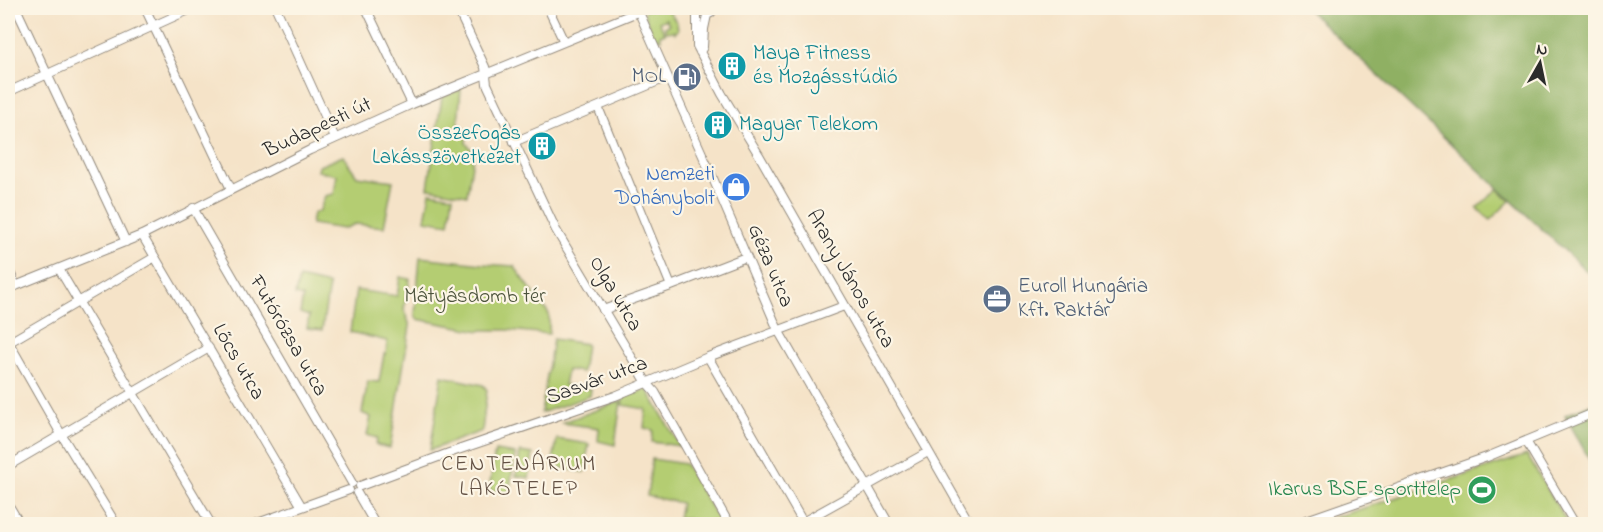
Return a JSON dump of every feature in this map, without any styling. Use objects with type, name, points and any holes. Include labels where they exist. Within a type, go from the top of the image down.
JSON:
[{"type":"street","points":[[16,8],[126,243]]},
{"type":"street","points":[[145,8],[231,189]]},
{"type":"street","points":[[8,92],[193,8]]},
{"type":"street","points":[[276,8],[336,138]]},
{"type":"street","points":[[366,8],[412,104]]},
{"type":"street","name":"Olga utca","points":[[457,8],[484,67],[487,84],[556,230],[647,383],[655,392],[729,525]]},
{"type":"street","points":[[548,8],[564,42]]},
{"type":"street","points":[[680,8],[694,10],[702,16],[711,13],[714,8]]},
{"type":"street","name":"Budapesti út","points":[[12,287],[126,243],[336,138],[641,9]]},
{"type":"street","name":"Géza utca","points":[[641,9],[668,78],[778,330],[889,525]]},
{"type":"street","name":"Arany János utca","points":[[694,10],[697,46],[722,94],[970,525]]},
{"type":"street","points":[[700,52],[703,47],[707,15]]},
{"type":"street","points":[[514,142],[668,78]]},
{"type":"street","points":[[598,107],[671,286]]},
{"type":"street","name":"Futórózsa utca","points":[[193,208],[375,525]]},
{"type":"street","name":"Lőcs utca","points":[[142,235],[302,507]]},
{"type":"street","points":[[116,525],[8,343],[155,257]]},
{"type":"street","points":[[603,310],[746,257]]},
{"type":"street","points":[[8,268],[12,287]]},
{"type":"street","points":[[59,269],[211,525]]},
{"type":"street","name":"Sasvár utca","points":[[255,525],[458,450],[615,396],[708,357],[844,306]]},
{"type":"street","points":[[8,466],[208,348]]},
{"type":"street","points":[[708,357],[802,524],[928,452]]},
{"type":"street","points":[[1295,525],[1318,521],[1487,457],[1596,412]]},
{"type":"street","points":[[1526,441],[1575,525]]},
{"type":"street","points":[[8,504],[20,525]]},
{"type":"street","points":[[282,514],[288,525]]},
{"type":"green space","points":[[667,8],[677,23],[678,30],[675,33],[674,31],[666,32],[665,27],[669,25],[666,19],[659,22],[665,33],[660,35],[661,39],[653,36],[644,13],[645,10]]},
{"type":"green space","points":[[1306,8],[1595,8],[1595,279]]},
{"type":"green space","points":[[461,89],[458,122],[467,131],[466,143],[474,152],[467,195],[428,188],[442,97]]},
{"type":"green space","points":[[343,156],[357,176],[393,181],[384,227],[355,224],[343,229],[311,224],[313,213],[320,210],[325,196],[334,194],[337,175],[318,171],[319,166]]},
{"type":"green space","points":[[1497,189],[1510,201],[1490,220],[1477,208]]},
{"type":"green space","points":[[430,192],[453,196],[449,224],[425,220]]},
{"type":"green space","name":"Mátyásdomb tér","points":[[420,257],[514,266],[549,314],[549,334],[508,330],[480,331],[417,319],[415,315]]},
{"type":"green space","points":[[400,277],[410,279],[404,309],[410,326],[390,448],[376,445],[377,438],[367,435],[371,417],[362,413],[368,381],[379,382],[387,341],[350,332],[356,290],[397,296]]},
{"type":"green space","points":[[299,278],[329,285],[322,330],[307,328],[309,316],[300,313],[303,297],[295,295]]},
{"type":"green space","points":[[553,339],[586,344],[582,372],[567,370],[564,385],[591,389],[590,396],[541,413]]},
{"type":"green space","points":[[442,376],[483,385],[487,390],[482,431],[430,450]]},
{"type":"green space","points":[[647,389],[680,446],[652,442],[653,430],[644,428],[646,409],[622,405],[624,397]]},
{"type":"green space","points":[[621,401],[615,445],[598,441],[599,428],[561,423]]},
{"type":"green space","points":[[1595,402],[1595,470],[1565,415]]},
{"type":"green space","points":[[557,439],[589,444],[584,472],[552,466]]},
{"type":"green space","points":[[495,451],[515,454],[509,494],[489,490]]},
{"type":"green space","points":[[520,452],[533,454],[529,478],[516,476]]},
{"type":"green space","name":"Ikarus BSE sporttelep","points":[[1527,455],[1568,524],[1326,524],[1324,521]]},
{"type":"green space","points":[[652,459],[685,464],[721,524],[678,518],[681,503],[647,496]]},
{"type":"place","name":"Maya Fitness és Mozgásstúdió","points":[[732,66]]},
{"type":"place","name":"MOL","points":[[687,77]]},
{"type":"place","name":"Magyar Telekom","points":[[718,125]]},
{"type":"place","name":"Összefogás Lakásszövetkezet","points":[[542,146]]},
{"type":"place","name":"Nemzeti Dohánybolt","points":[[736,187]]},
{"type":"place","name":"Euroll Hungária Kft. Raktár","points":[[997,299]]},
{"type":"place","name":"Ikarus BSE sporttelep","points":[[1482,490]]},
{"type":"district","name":"CENTENÁRIUM LAKÓTELEP","points":[[519,478]]}]
